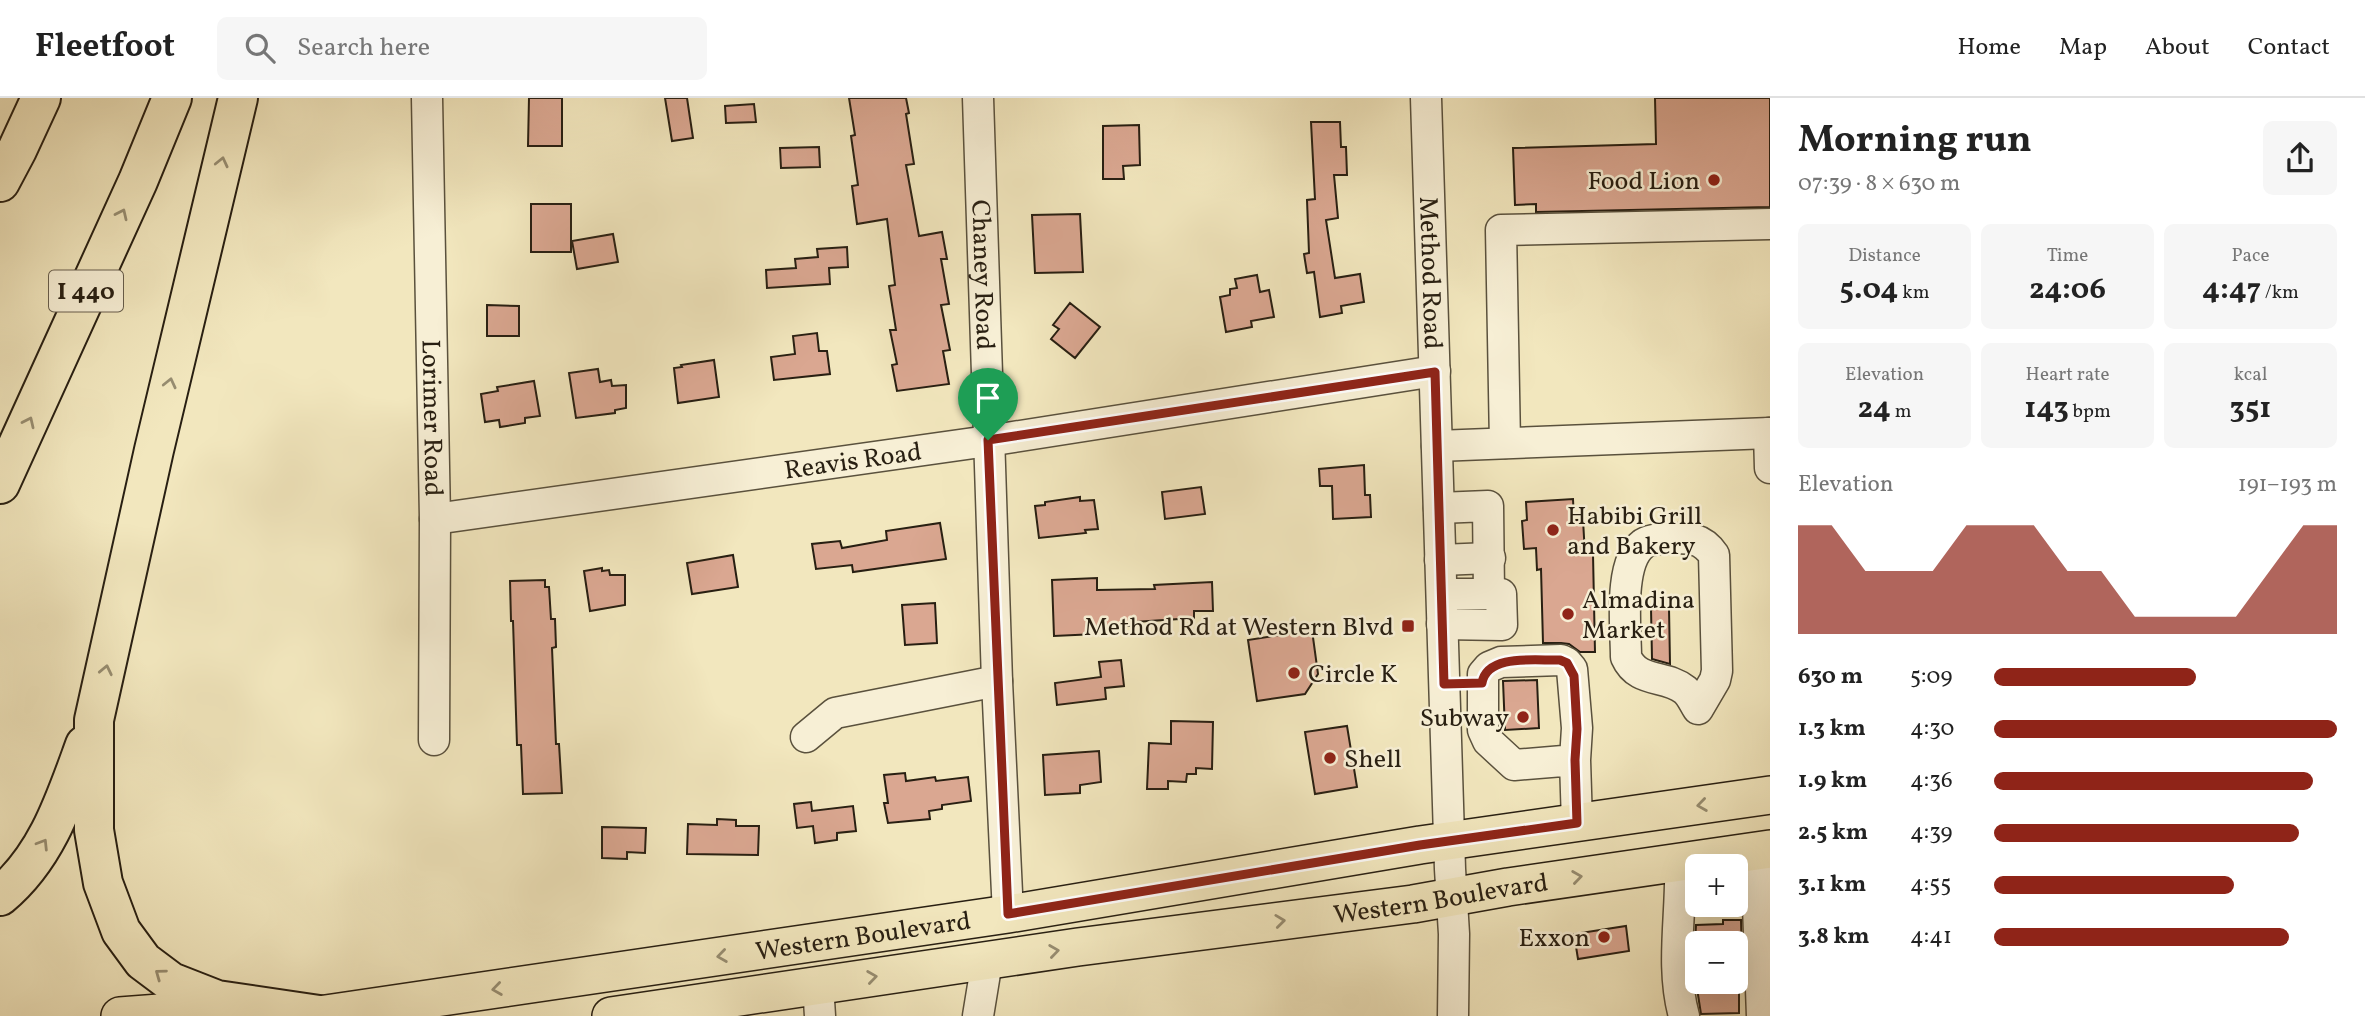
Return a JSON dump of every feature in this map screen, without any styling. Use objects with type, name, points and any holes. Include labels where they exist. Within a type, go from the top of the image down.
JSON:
[{"type":"highway","points":[[0,182],[41,98]]},
{"type":"highway","name":"I 440","points":[[0,484],[138,181],[172,98]]},
{"type":"highway","points":[[0,896],[31,863],[57,819],[94,720],[154,450],[238,98]]},
{"type":"highway","points":[[94,720],[94,830],[103,883],[121,931],[143,961],[171,982],[217,1000],[319,1015]]},
{"type":"main road","name":"Western Boulevard","points":[[611,1016],[819,1000],[986,961],[1450,869],[1577,823],[1770,795]]},
{"type":"main road","name":"Western Boulevard","points":[[120,1016],[173,1012],[319,1015],[1008,914],[1215,877],[1450,869],[1507,887],[1763,850]]},
{"type":"street","name":"Lorimer Road","points":[[427,98],[435,519],[434,740]]},
{"type":"street","name":"Chaney Road","points":[[978,98],[988,440],[1008,914]]},
{"type":"street","name":"Method Road","points":[[1426,98],[1454,934],[1452,1016]]},
{"type":"street","points":[[1505,443],[1502,230],[1770,224]]},
{"type":"street","name":"Reavis Road","points":[[435,519],[988,440],[1435,372]]},
{"type":"street","points":[[1437,446],[1769,433],[1770,468]]},
{"type":"street","points":[[1438,508],[1488,506],[1489,593]]},
{"type":"street","points":[[1658,538],[1695,538],[1707,545],[1715,564],[1717,671],[1715,680],[1698,709],[1685,690],[1673,683],[1651,678],[1631,667],[1626,657],[1626,588],[1630,564],[1643,544],[1658,538]]},
{"type":"street","points":[[1440,560],[1490,558]]},
{"type":"street","points":[[1442,594],[1502,594],[1502,625],[1443,624]]},
{"type":"street","points":[[1575,760],[1514,765],[1488,741],[1483,730],[1482,683],[1483,674],[1489,667],[1501,662],[1560,660],[1567,663],[1574,676],[1577,823]]},
{"type":"street","points":[[806,737],[835,713],[997,681]]},
{"type":"street","points":[[1444,684],[1482,683]]},
{"type":"street","points":[[1446,732],[1483,730]]},
{"type":"street","points":[[1762,1016],[1763,850]]},
{"type":"street","points":[[1680,862],[1681,893],[1676,935],[1680,1003],[1684,1016]]},
{"type":"street","points":[[978,1016],[986,961]]},
{"type":"building","points":[[529,98],[562,98],[562,146],[528,146]]},
{"type":"building","points":[[665,98],[687,98],[693,138],[672,141]]},
{"type":"building","points":[[849,98],[906,98],[914,164],[906,165],[919,236],[942,232],[947,259],[941,259],[949,304],[941,305],[950,350],[943,351],[949,384],[897,391],[892,365],[897,364],[890,330],[896,330],[889,286],[895,285],[887,219],[857,224],[852,186],[858,185],[851,136],[855,135]]},
{"type":"building","points":[[1655,98],[1770,98],[1770,207],[1536,212],[1536,204],[1515,205],[1513,148],[1656,144]]},
{"type":"building","points":[[754,104],[756,122],[726,123],[725,106]]},
{"type":"building","points":[[1311,122],[1340,122],[1341,147],[1346,147],[1347,175],[1334,175],[1338,218],[1326,220],[1335,278],[1360,274],[1364,302],[1341,306],[1342,313],[1320,317],[1314,272],[1307,273],[1304,254],[1309,253],[1307,200],[1315,199]]},
{"type":"building","points":[[1139,125],[1140,165],[1123,166],[1124,179],[1103,179],[1103,126]]},
{"type":"building","points":[[819,147],[820,167],[781,168],[780,148]]},
{"type":"building","points":[[531,204],[571,204],[571,252],[531,252]]},
{"type":"building","points":[[1080,214],[1083,272],[1035,273],[1032,215]]},
{"type":"building","points":[[613,234],[618,262],[577,269],[572,241]]},
{"type":"building","points":[[847,247],[848,267],[829,268],[830,284],[767,288],[766,270],[796,268],[795,259],[818,257],[817,249]]},
{"type":"building","points":[[1257,275],[1260,292],[1269,290],[1274,317],[1251,321],[1252,327],[1226,332],[1220,297],[1230,295],[1230,289],[1237,288],[1235,279]]},
{"type":"building","points":[[1070,303],[1100,327],[1075,358],[1051,339],[1059,329],[1053,325]]},
{"type":"building","points":[[487,305],[519,306],[519,336],[487,336]]},
{"type":"building","points":[[817,333],[819,351],[827,351],[830,374],[774,380],[771,357],[795,354],[793,336]]},
{"type":"building","points":[[714,360],[719,397],[678,403],[674,368]]},
{"type":"building","points":[[598,369],[600,382],[611,380],[612,386],[626,385],[626,408],[615,410],[615,413],[576,418],[569,373]]},
{"type":"building","points":[[534,381],[540,416],[525,418],[525,423],[500,427],[499,420],[485,422],[481,394],[498,391],[497,387]]},
{"type":"building","points":[[1364,465],[1365,495],[1370,495],[1371,517],[1333,519],[1332,486],[1320,486],[1319,469]]},
{"type":"building","points":[[1201,487],[1205,514],[1165,519],[1162,492]]},
{"type":"building","points":[[1080,497],[1080,501],[1094,500],[1098,529],[1085,530],[1086,533],[1039,538],[1035,506]]},
{"type":"building","points":[[1573,499],[1574,520],[1583,520],[1585,554],[1593,554],[1595,652],[1580,652],[1569,644],[1543,643],[1541,569],[1537,570],[1536,548],[1524,549],[1522,521],[1527,520],[1526,502]]},
{"type":"building","points":[[940,523],[946,559],[853,572],[852,565],[816,569],[812,544],[840,541],[842,548],[887,540],[886,531]]},
{"type":"building","points":[[733,555],[738,587],[692,594],[687,563]]},
{"type":"building","points":[[602,568],[602,571],[609,570],[610,575],[625,575],[625,605],[590,611],[584,571]]},
{"type":"building","points":[[1097,578],[1097,590],[1155,589],[1154,585],[1212,582],[1213,611],[1194,611],[1194,618],[1135,622],[1136,626],[1096,626],[1096,634],[1054,636],[1052,580]]},
{"type":"building","points":[[545,580],[545,587],[549,587],[551,619],[555,619],[556,647],[552,648],[556,744],[559,744],[562,793],[523,794],[521,745],[517,745],[510,581]]},
{"type":"building","points":[[935,603],[937,643],[905,645],[902,605]]},
{"type":"building","points":[[1651,608],[1669,608],[1670,664],[1652,659]]},
{"type":"building","points":[[1312,630],[1318,674],[1305,694],[1257,701],[1248,640]]},
{"type":"building","points":[[1121,660],[1124,686],[1105,688],[1106,699],[1057,705],[1055,683],[1101,677],[1099,662]]},
{"type":"building","points":[[1537,680],[1539,728],[1505,730],[1503,681]]},
{"type":"building","points":[[1171,721],[1213,722],[1212,769],[1196,768],[1196,774],[1187,774],[1186,782],[1168,781],[1168,789],[1147,789],[1149,743],[1171,744]]},
{"type":"building","points":[[1347,726],[1357,787],[1315,794],[1305,732]]},
{"type":"building","points":[[1099,751],[1101,782],[1080,785],[1080,793],[1045,795],[1043,755]]},
{"type":"building","points":[[905,773],[906,781],[935,777],[936,781],[968,777],[971,801],[942,805],[942,809],[929,811],[930,819],[888,823],[884,803],[888,803],[884,775]]},
{"type":"building","points":[[811,802],[812,811],[853,806],[856,831],[837,833],[837,840],[815,843],[813,826],[797,828],[794,804]]},
{"type":"building","points":[[717,819],[736,820],[736,826],[759,826],[758,855],[687,854],[688,824],[717,825]]},
{"type":"building","points":[[602,827],[646,828],[645,853],[627,852],[627,859],[602,858]]},
{"type":"building","points":[[1723,920],[1741,920],[1741,931],[1696,931],[1696,925],[1723,924]]},
{"type":"building","points":[[1626,926],[1629,951],[1578,959],[1574,934]]},
{"type":"building","points":[[1698,994],[1739,994],[1739,1013],[1701,1014]]},
{"type":"place","name":"Food Lion","points":[[1714,180]]},
{"type":"place","name":"Habibi Grill and Bakery","points":[[1553,530]]},
{"type":"place","name":"Almadina Market","points":[[1568,614]]},
{"type":"place","name":"Method Rd at Western Blvd","points":[[1408,626]]},
{"type":"place","name":"Circle K","points":[[1294,673]]},
{"type":"place","name":"Subway","points":[[1523,717]]},
{"type":"place","name":"Shell","points":[[1330,758]]},
{"type":"place","name":"Exxon","points":[[1604,937]]},
{"type":"route","points":[[1435,372],[1444,684],[1482,683],[1483,674],[1489,667],[1501,662],[1560,660],[1567,663],[1574,676],[1577,823],[1215,877],[1008,914],[988,440],[1435,372]]}]
